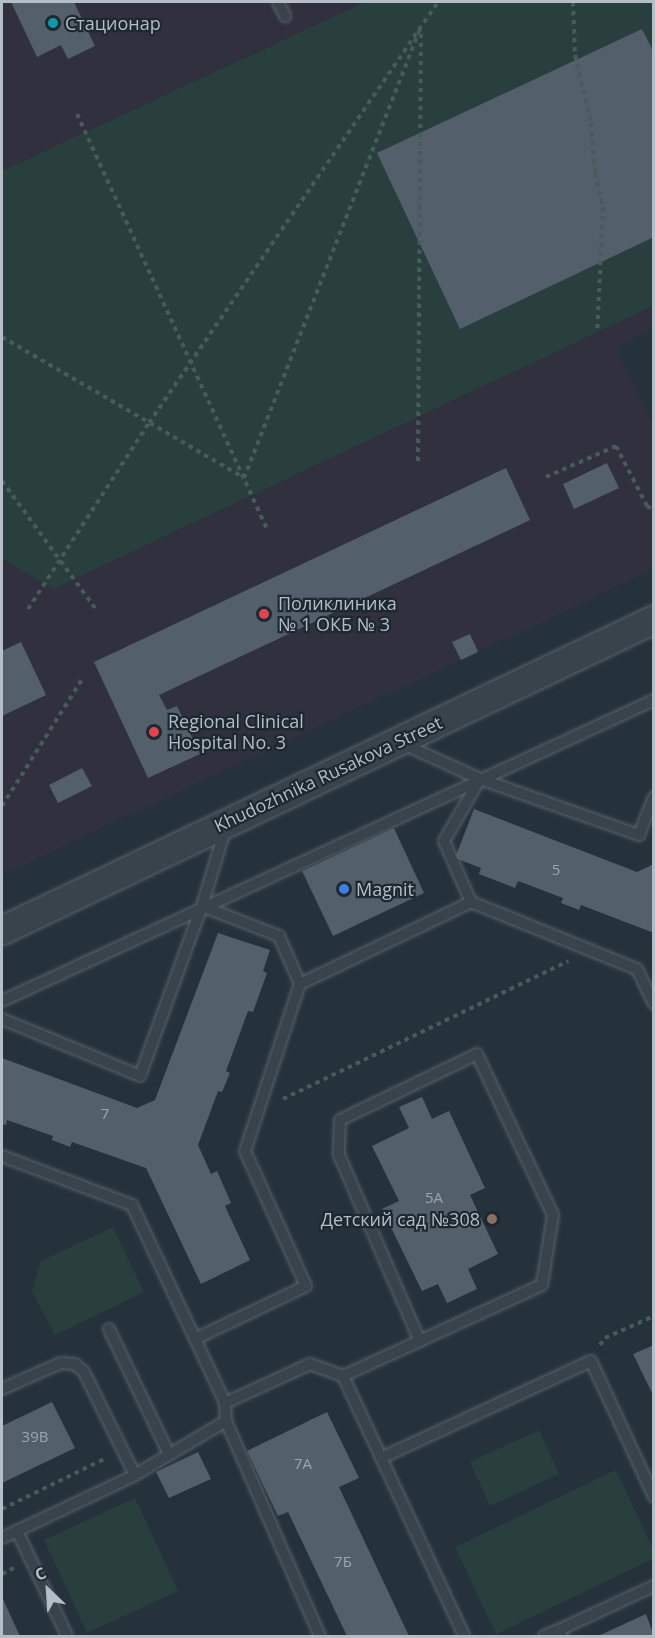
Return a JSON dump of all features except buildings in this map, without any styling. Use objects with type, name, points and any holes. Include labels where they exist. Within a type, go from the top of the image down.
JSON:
[{"type":"street","name":"Khudozhnika Rusakova Street","points":[[2,930],[654,619]]},
{"type":"lane","points":[[278,2],[285,16]]},
{"type":"lane","points":[[2,1001],[202,906],[654,700]]},
{"type":"lane","points":[[397,741],[480,779],[639,835],[654,797]]},
{"type":"lane","points":[[480,779],[444,841],[471,902],[637,969],[654,1004]]},
{"type":"lane","points":[[2,1019],[140,1076],[202,906],[228,822]]},
{"type":"lane","points":[[300,984],[471,902]]},
{"type":"lane","points":[[195,1339],[306,1286],[245,1151],[300,984],[279,936],[202,906]]},
{"type":"lane","points":[[225,1403],[309,1364],[343,1376],[420,1341],[542,1285],[553,1215],[477,1054],[340,1120],[339,1155],[420,1341]]},
{"type":"lane","points":[[2,1156],[132,1205],[225,1403],[226,1421],[320,1636]]},
{"type":"lane","points":[[109,1329],[168,1452]]},
{"type":"lane","points":[[381,1458],[591,1361],[654,1497]]},
{"type":"lane","points":[[2,1389],[61,1363],[75,1364],[84,1372],[135,1475]]},
{"type":"lane","points":[[343,1376],[464,1636]]},
{"type":"lane","points":[[2,1538],[135,1475],[168,1452],[226,1421]]},
{"type":"lane","points":[[17,1531],[67,1636]]},
{"type":"lane","points":[[544,1636],[560,1633],[654,1586]]},
{"type":"path","points":[[28,609],[149,423],[438,2]]},
{"type":"path","points":[[573,2],[575,55],[591,123],[595,173],[603,207],[597,333]]},
{"type":"path","points":[[418,461],[421,26]]},
{"type":"path","points":[[244,478],[421,26]]},
{"type":"path","points":[[77,114],[268,531]]},
{"type":"path","points":[[2,337],[244,478]]},
{"type":"path","points":[[546,477],[616,446],[647,506],[654,510]]},
{"type":"path","points":[[2,481],[97,611]]},
{"type":"path","points":[[2,806],[83,678]]},
{"type":"path","points":[[258,1111],[591,950]]},
{"type":"path","points":[[591,1361],[605,1338],[654,1316]]},
{"type":"path","points":[[2,1509],[122,1450]]},
{"type":"shaded area","points":[[2,2],[365,2],[2,171]]},
{"type":"shaded area","name":"Regional Clinical Hospital No. 3","points":[[653,306],[653,329],[616,348],[653,424],[653,570],[2,875],[2,559],[53,589]]},
{"type":"green space","points":[[365,2],[653,2],[653,306],[53,589],[2,559],[2,171]]},
{"type":"green space","points":[[113,1227],[144,1292],[55,1335],[32,1291],[41,1261]]},
{"type":"green space","points":[[539,1430],[559,1474],[490,1506],[470,1462]]},
{"type":"green space","points":[[616,1470],[653,1549],[653,1559],[496,1634],[455,1547]]},
{"type":"green space","points":[[135,1498],[178,1591],[87,1633],[44,1540]]},
{"type":"place","name":"Стационар","points":[[53,23]]},
{"type":"place","name":"Поликлиника № 1 ОКБ № 3","points":[[264,614]]},
{"type":"place","name":"Regional Clinical Hospital No. 3","points":[[154,732]]},
{"type":"place","name":"Magnit","points":[[344,889]]},
{"type":"place","name":"Детский сад №308","points":[[492,1219]]}]
